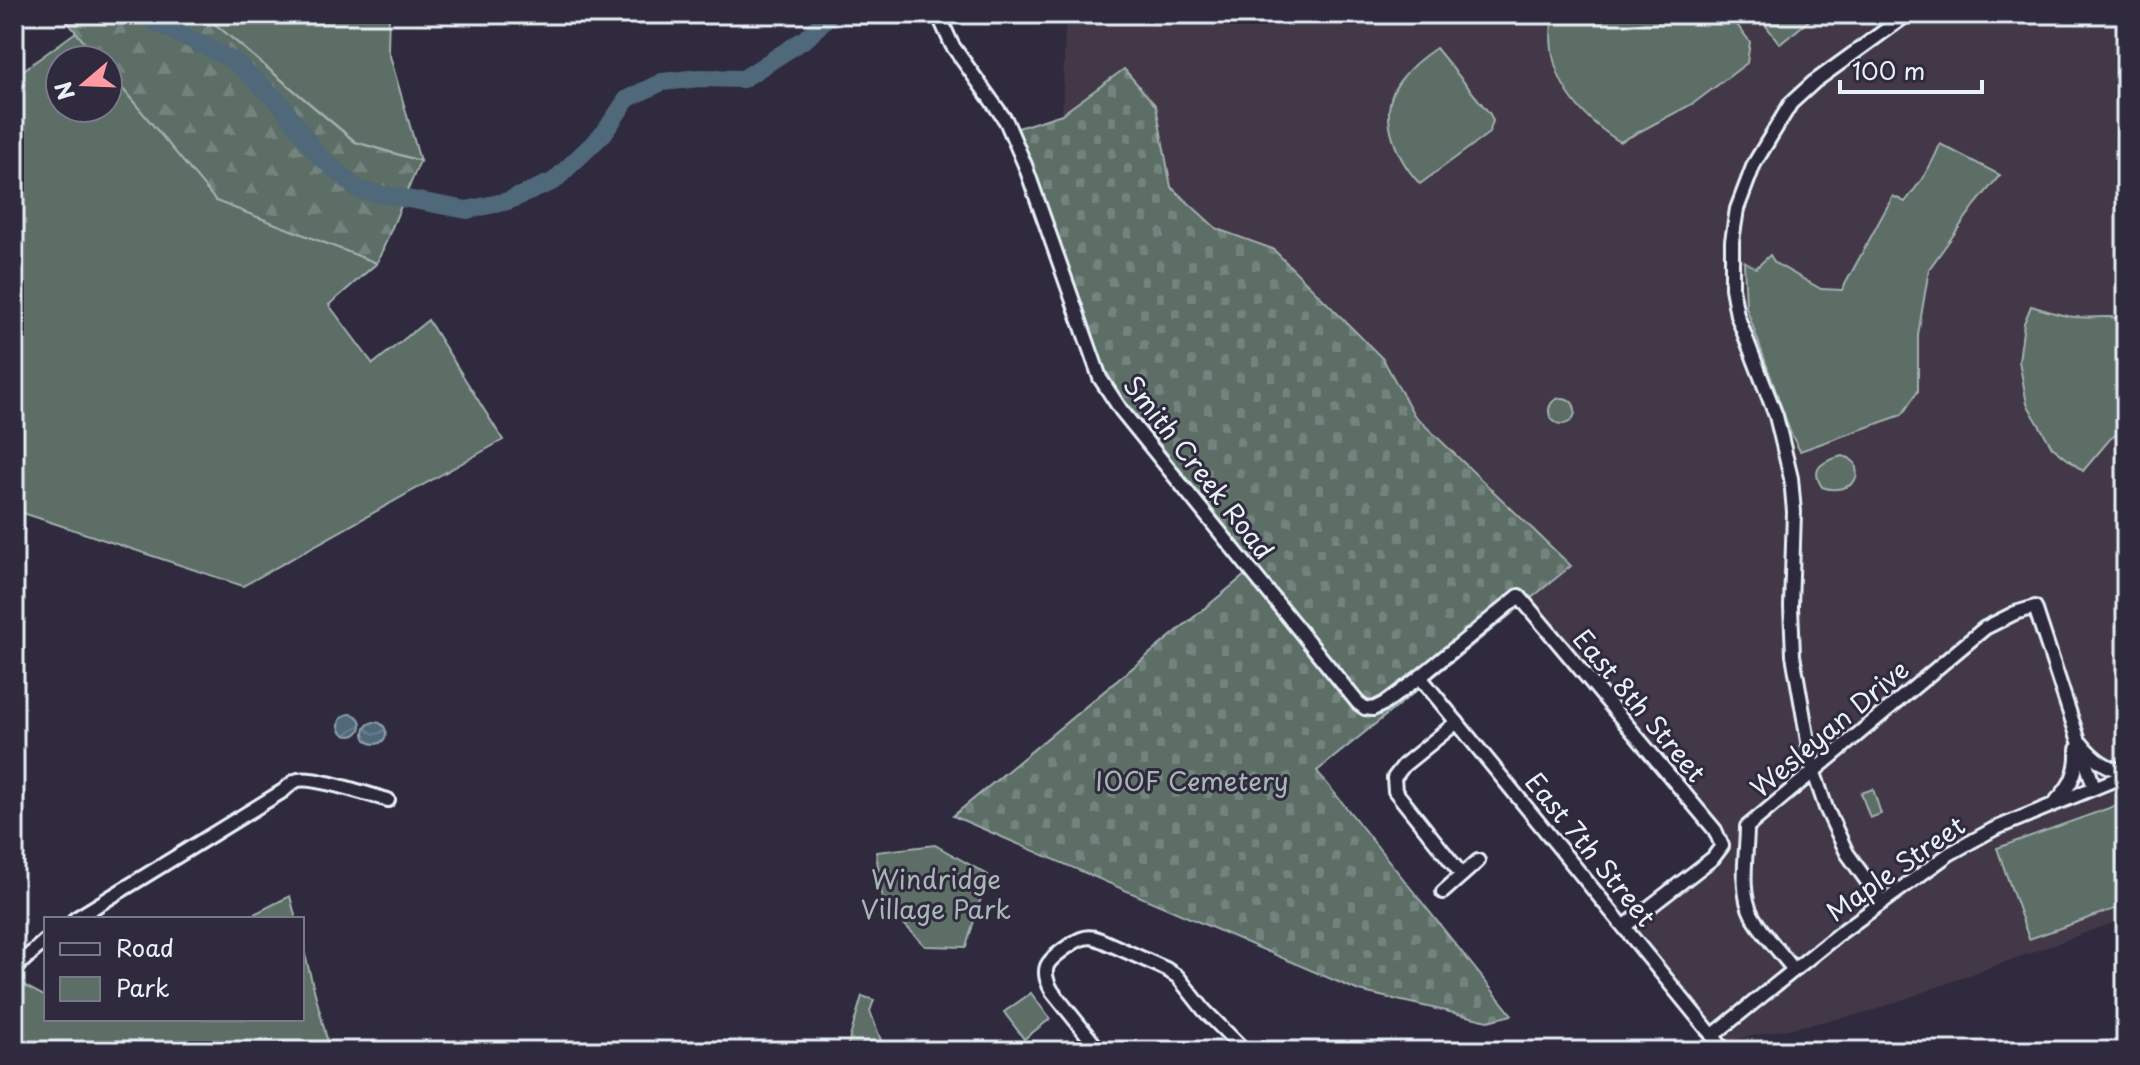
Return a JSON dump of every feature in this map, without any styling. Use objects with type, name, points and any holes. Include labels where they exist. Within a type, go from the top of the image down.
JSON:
[{"type":"street","name":"Smith Creek Road","points":[[938,14],[952,45],[1006,121],[1025,165],[1100,378],[1121,410],[1358,703],[1365,708],[1378,707],[1420,677],[1519,596]]},
{"type":"street","points":[[1882,902],[1847,853],[1813,770],[1793,655],[1794,512],[1791,478],[1776,416],[1737,315],[1732,288],[1732,241],[1737,209],[1754,164],[1791,103],[1814,82],[1908,14]]},
{"type":"street","name":"East 8th Street","points":[[1519,596],[1715,830],[1722,846],[1713,858],[1625,926]]},
{"type":"street","name":"Wesleyan Drive","points":[[1794,970],[1752,915],[1747,900],[1747,827],[1985,628],[2035,607],[2077,738]]},
{"type":"street","name":"East 7th Street","points":[[1420,677],[1725,1051]]},
{"type":"street","points":[[1457,722],[1404,765],[1394,778],[1395,791],[1462,875]]},
{"type":"street","points":[[2077,738],[2095,758],[2116,771],[2126,773]]},
{"type":"street","points":[[2077,738],[2094,787]]},
{"type":"street","points":[[2052,804],[2071,784],[2077,762],[2077,738]]},
{"type":"street","name":"Maple Street","points":[[1712,1036],[1882,902],[1967,843],[2126,773]]},
{"type":"street","points":[[78,917],[283,791],[294,781],[319,781],[388,800]]},
{"type":"street","points":[[1443,892],[1478,861]]},
{"type":"street","points":[[1100,1051],[1048,983],[1048,964],[1085,937],[1094,937],[1178,977],[1204,1010],[1245,1051]]},
{"type":"street","points":[[14,969],[44,942]]},
{"type":"shaded area","points":[[1072,14],[2126,14],[2126,918],[1866,1013],[1728,1041],[1635,928],[1723,857],[1727,843],[1530,598],[1570,565],[1414,415],[1383,359],[1273,249],[1217,229],[1171,187],[1156,106],[1123,69],[1062,114],[1065,28]]},
{"type":"green space","points":[[61,14],[203,14],[355,142],[420,161],[377,263],[216,201],[124,90],[124,44],[86,44]]},
{"type":"green space","points":[[203,14],[389,14],[388,49],[420,161],[356,142]]},
{"type":"green space","points":[[1553,14],[1729,14],[1750,42],[1747,63],[1694,103],[1620,142],[1588,118],[1565,88],[1553,54]]},
{"type":"green space","points":[[1757,14],[1817,14],[1780,44]]},
{"type":"green space","points":[[76,32],[86,44],[59,44]]},
{"type":"green space","points":[[1436,48],[1493,121],[1489,133],[1420,184],[1396,147],[1391,133],[1390,104],[1394,90],[1407,73]]},
{"type":"green space","points":[[44,55],[44,124],[124,124],[124,90],[216,201],[377,263],[329,305],[373,364],[428,320],[503,440],[243,586],[14,510],[14,77]]},
{"type":"green space","name":"IOOF Cemetery","points":[[1124,69],[1156,106],[1171,187],[1217,229],[1273,249],[1383,359],[1414,415],[1571,566],[1317,771],[1512,1015],[1488,1021],[1359,991],[953,816],[1257,565],[1116,390],[1103,365],[1018,128],[1062,114]]},
{"type":"green space","points":[[1940,144],[2000,175],[1929,269],[1918,335],[1918,391],[1902,415],[1800,451],[1791,434],[1746,307],[1744,261],[1756,268],[1770,255],[1775,263],[1821,289],[1842,290],[1893,196],[1905,202],[1925,174]]},
{"type":"green space","points":[[2031,306],[2069,316],[2126,320],[2126,428],[2110,439],[2083,471],[2052,447],[2027,404],[2019,361],[2024,323]]},
{"type":"green space","points":[[1562,398],[1571,402],[1575,411],[1571,420],[1562,424],[1553,420],[1549,411],[1553,402]]},
{"type":"green space","points":[[1842,456],[1855,463],[1857,475],[1854,482],[1841,488],[1822,487],[1817,474],[1820,466]]},
{"type":"green space","points":[[1873,789],[1881,814],[1870,818],[1861,793]]},
{"type":"green space","points":[[2126,802],[2126,905],[2029,939],[1997,848]]},
{"type":"green space","name":"Windridge Village Park","points":[[935,845],[988,875],[966,947],[925,946],[883,902],[876,852]]},
{"type":"green space","points":[[290,896],[295,917],[248,917]]},
{"type":"green space","points":[[304,951],[330,1051],[14,1051],[14,987],[18,982],[44,996],[44,1021],[304,1021]]},
{"type":"green space","name":"Windridge Village Park","points":[[1031,993],[1050,1019],[1024,1039],[1004,1012]]},
{"type":"green space","points":[[862,996],[874,1000],[870,1011],[885,1051],[846,1051]]},
{"type":"water","points":[[350,714],[358,717],[361,725],[358,733],[350,736],[342,733],[339,725],[342,717]]},
{"type":"water","points":[[375,722],[383,725],[386,733],[383,741],[375,744],[367,741],[364,733],[367,725]]},
{"type":"waterway","points":[[139,14],[234,61],[280,103],[319,156],[359,190],[467,210],[508,201],[554,181],[604,133],[627,99],[662,82],[700,78],[743,79],[808,37],[830,14]]}]
